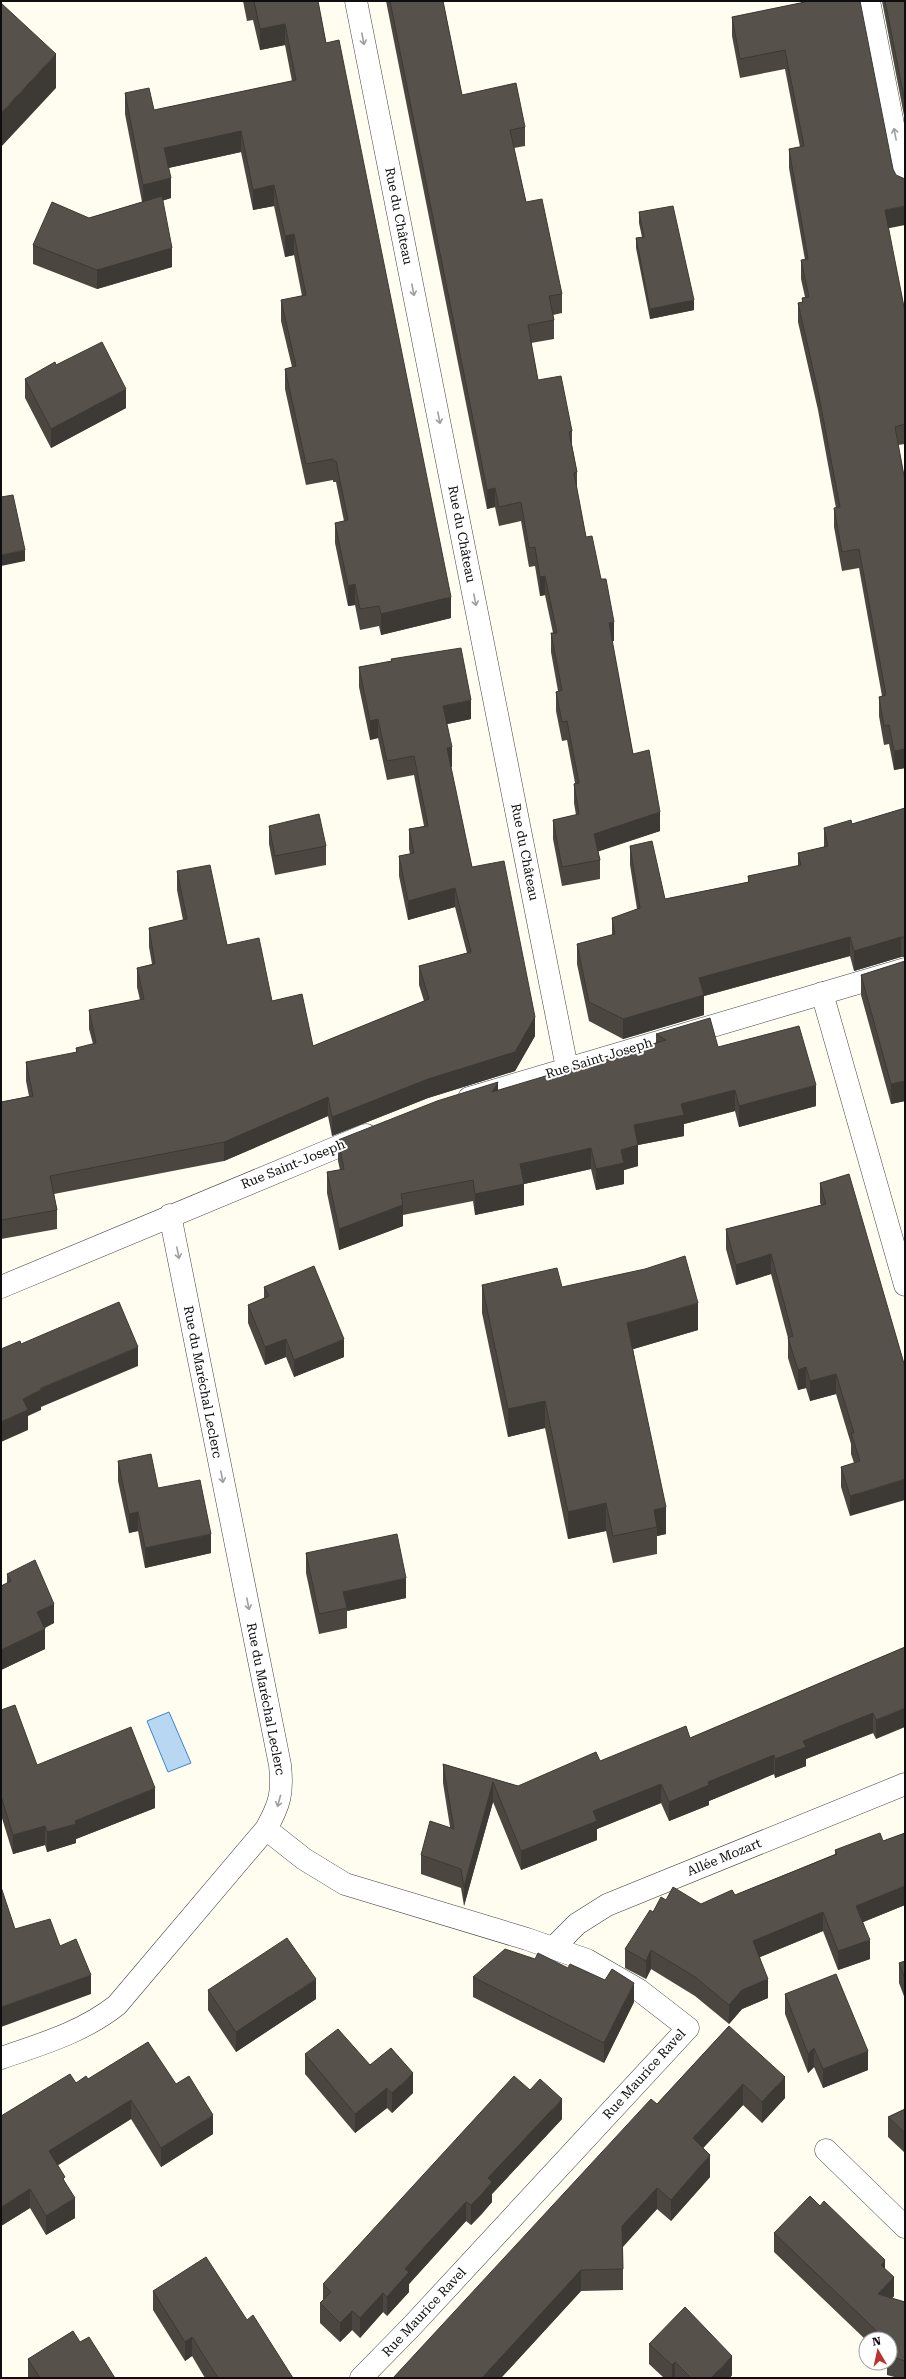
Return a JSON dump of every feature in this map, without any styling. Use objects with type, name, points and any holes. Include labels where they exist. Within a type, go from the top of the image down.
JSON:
[{"type":"street","name":"Rue du Château","points":[[356,1],[567,1068]]},
{"type":"street","points":[[869,1],[905,186]]},
{"type":"street","name":"Rue Saint-Joseph","points":[[447,1105],[567,1068],[905,970]]},
{"type":"street","points":[[822,993],[905,1285]]},
{"type":"street","name":"Rue Saint-Joseph","points":[[1,1287],[170,1215],[385,1128]]},
{"type":"street","name":"Rue du Maréchal Leclerc","points":[[1,2058],[78,2030],[100,2019],[117,2005],[266,1829],[280,1801],[282,1784],[280,1765],[170,1215]]},
{"type":"street","name":"Allée Mozart","points":[[554,1947],[577,1924],[607,1905],[905,1784]]},
{"type":"street","name":"Rue Maurice Ravel","points":[[266,1829],[304,1859],[345,1884],[554,1947],[587,1960],[615,1975],[656,2002],[688,2028],[411,2327],[361,2378]]},
{"type":"street","points":[[826,2150],[905,2227]]},
{"type":"water","points":[[169,1712],[191,1763],[168,1772],[147,1721]]},
{"type":"building","points":[[254,1],[318,1],[326,43],[339,40],[451,597],[381,614],[379,606],[360,609],[355,584],[348,586],[335,523],[348,520],[336,461],[333,461],[333,459],[306,464],[285,369],[296,366],[281,300],[306,295],[294,234],[285,236],[274,185],[253,190],[241,131],[164,148],[171,178],[143,185],[125,93],[149,88],[154,110],[296,80],[285,24],[260,29]]},
{"type":"building","points":[[390,1],[443,1],[462,95],[516,83],[525,127],[510,130],[526,202],[542,199],[562,294],[549,296],[554,320],[528,325],[538,380],[561,376],[572,431],[569,432],[577,472],[574,473],[586,537],[592,536],[601,579],[606,579],[614,622],[609,623],[633,754],[649,750],[660,812],[594,834],[600,860],[562,867],[553,820],[579,814],[574,784],[579,783],[567,721],[562,722],[556,692],[562,690],[551,633],[557,633],[545,576],[540,577],[535,547],[529,548],[521,502],[499,507],[495,488],[487,490]]},
{"type":"building","points":[[804,1],[860,1],[893,169],[896,175],[905,179],[905,206],[885,210],[905,312],[905,424],[895,427],[905,481],[905,749],[894,751],[889,725],[884,726],[879,697],[886,695],[859,549],[842,552],[834,508],[840,507],[818,391],[798,303],[803,302],[802,298],[809,297],[801,260],[808,259],[789,149],[804,146],[785,50],[740,59],[732,17],[805,2]]},
{"type":"building","points":[[885,1],[905,1],[905,102]]},
{"type":"building","points":[[1,3],[56,54],[1,113]]},
{"type":"building","points":[[162,196],[172,248],[97,270],[33,245],[52,202],[89,218]]},
{"type":"building","points":[[673,206],[694,300],[650,309],[636,238],[644,237],[639,212]]},
{"type":"building","points":[[102,342],[126,389],[51,429],[25,379],[55,362],[56,365]]},
{"type":"building","points":[[13,495],[25,550],[1,555],[1,497]]},
{"type":"building","points":[[461,648],[471,700],[443,706],[452,747],[447,748],[472,867],[504,861],[535,1017],[515,1052],[428,1079],[332,1117],[328,1097],[224,1142],[50,1176],[57,1210],[1,1220],[1,1102],[33,1096],[26,1062],[77,1052],[76,1048],[96,1043],[89,1010],[144,999],[137,968],[155,964],[149,928],[187,919],[177,871],[210,865],[227,945],[259,938],[272,1001],[302,994],[313,1046],[429,999],[419,966],[471,952],[455,888],[408,901],[399,856],[414,853],[409,829],[428,826],[414,756],[387,761],[378,719],[370,721],[359,667],[392,661],[391,659]]},
{"type":"building","points":[[905,808],[905,937],[854,951],[850,937],[699,978],[704,995],[623,1019],[589,1002],[577,944],[615,934],[612,918],[640,908],[630,846],[652,841],[665,899],[749,882],[748,876],[801,865],[798,853],[828,846],[824,828],[851,820],[852,824]]},
{"type":"building","points":[[319,814],[326,846],[275,856],[269,826]]},
{"type":"building","points":[[905,961],[905,1081],[891,1084],[861,975]]},
{"type":"building","points":[[710,1018],[718,1047],[799,1026],[816,1085],[739,1106],[735,1090],[681,1104],[684,1115],[634,1125],[638,1145],[621,1150],[624,1163],[596,1169],[591,1148],[520,1164],[524,1184],[475,1194],[473,1180],[401,1194],[403,1205],[339,1229],[327,1172],[344,1169],[338,1140],[437,1101],[498,1082],[492,1092],[666,1040],[656,1034]]},
{"type":"building","points":[[849,1174],[905,1367],[905,1479],[850,1496],[841,1467],[860,1461],[851,1433],[854,1433],[836,1374],[810,1381],[806,1367],[798,1370],[788,1338],[793,1336],[771,1254],[736,1265],[726,1229],[826,1204],[820,1183]]},
{"type":"building","points":[[685,1256],[698,1303],[627,1323],[666,1507],[654,1510],[657,1527],[613,1536],[606,1503],[568,1512],[545,1401],[508,1409],[482,1285],[557,1268],[562,1287],[645,1269]]},
{"type":"building","points":[[314,1266],[344,1339],[294,1360],[286,1339],[265,1347],[248,1305],[269,1296],[264,1287]]},
{"type":"building","points":[[119,1302],[138,1347],[41,1388],[41,1390],[23,1399],[28,1410],[1,1422],[1,1349],[20,1341],[21,1344]]},
{"type":"building","points":[[151,1454],[158,1488],[200,1480],[211,1534],[145,1548],[138,1512],[129,1514],[118,1461]]},
{"type":"building","points":[[397,1534],[406,1578],[343,1592],[347,1608],[319,1614],[306,1553]]},
{"type":"building","points":[[35,1560],[54,1604],[37,1612],[45,1629],[1,1650],[1,1586],[11,1581],[7,1574]]},
{"type":"building","points":[[905,1647],[905,1708],[876,1720],[873,1713],[803,1741],[806,1747],[775,1759],[774,1755],[708,1782],[709,1785],[669,1802],[661,1784],[593,1811],[597,1821],[521,1851],[493,1782],[464,1887],[461,1869],[421,1855],[430,1821],[454,1829],[443,1764],[518,1786],[596,1752],[600,1761],[686,1726],[690,1738]]},
{"type":"building","points":[[15,1705],[37,1765],[131,1727],[155,1788],[75,1821],[76,1824],[47,1832],[45,1826],[13,1835],[1,1796],[1,1710]]},
{"type":"building","points":[[880,1833],[883,1841],[905,1833],[905,1886],[856,1906],[870,1940],[838,1951],[823,1912],[753,1941],[768,1979],[742,1990],[729,2005],[695,1977],[651,1950],[646,1961],[625,1949],[650,1910],[653,1912],[661,1897],[666,1900],[673,1887],[701,1904],[732,1890],[735,1895],[837,1854],[835,1850]]},
{"type":"building","points":[[1,1887],[15,1929],[50,1919],[60,1946],[76,1939],[91,1975],[1,2007]]},
{"type":"building","points":[[287,1938],[316,1979],[236,2032],[208,1990]]},
{"type":"building","points":[[505,1949],[535,1959],[538,1953],[568,1968],[570,1964],[605,1980],[612,1969],[634,1983],[604,2043],[473,1977]]},
{"type":"building","points":[[905,1961],[905,1979],[899,1963]]},
{"type":"building","points":[[836,1974],[868,2051],[823,2069],[814,2048],[808,2054],[785,1994]]},
{"type":"building","points":[[729,2026],[785,2077],[762,2102],[743,2084],[693,2138],[710,2155],[671,2200],[657,2188],[622,2226],[623,2269],[581,2270],[482,2378],[393,2378],[651,2099],[657,2104]]},
{"type":"building","points":[[338,2029],[370,2065],[391,2048],[413,2073],[392,2093],[387,2088],[355,2114],[305,2054]]},
{"type":"building","points":[[148,2042],[176,2084],[189,2076],[213,2115],[161,2148],[131,2100],[49,2151],[65,2177],[63,2179],[75,2198],[46,2216],[30,2189],[1,2207],[1,2116],[70,2074],[76,2083],[86,2076],[88,2079]]},
{"type":"building","points":[[514,2076],[530,2090],[540,2079],[562,2099],[488,2178],[492,2182],[482,2194],[471,2205],[466,2202],[405,2269],[409,2272],[387,2297],[383,2293],[360,2318],[352,2311],[340,2323],[320,2303],[331,2292],[323,2284]]},
{"type":"building","points":[[905,2109],[905,2133],[888,2117]]},
{"type":"building","points":[[810,2196],[820,2206],[824,2201],[885,2260],[881,2265],[894,2277],[878,2294],[905,2302],[905,2361],[898,2359],[898,2331],[877,2331],[774,2233]]},
{"type":"building","points":[[206,2257],[247,2320],[253,2315],[293,2378],[218,2378],[192,2337],[185,2342],[153,2291]]},
{"type":"building","points":[[685,2307],[732,2356],[711,2378],[691,2378],[675,2362],[672,2365],[649,2344]]},
{"type":"building","points":[[73,2331],[80,2342],[89,2337],[115,2378],[40,2378],[28,2359]]}]
